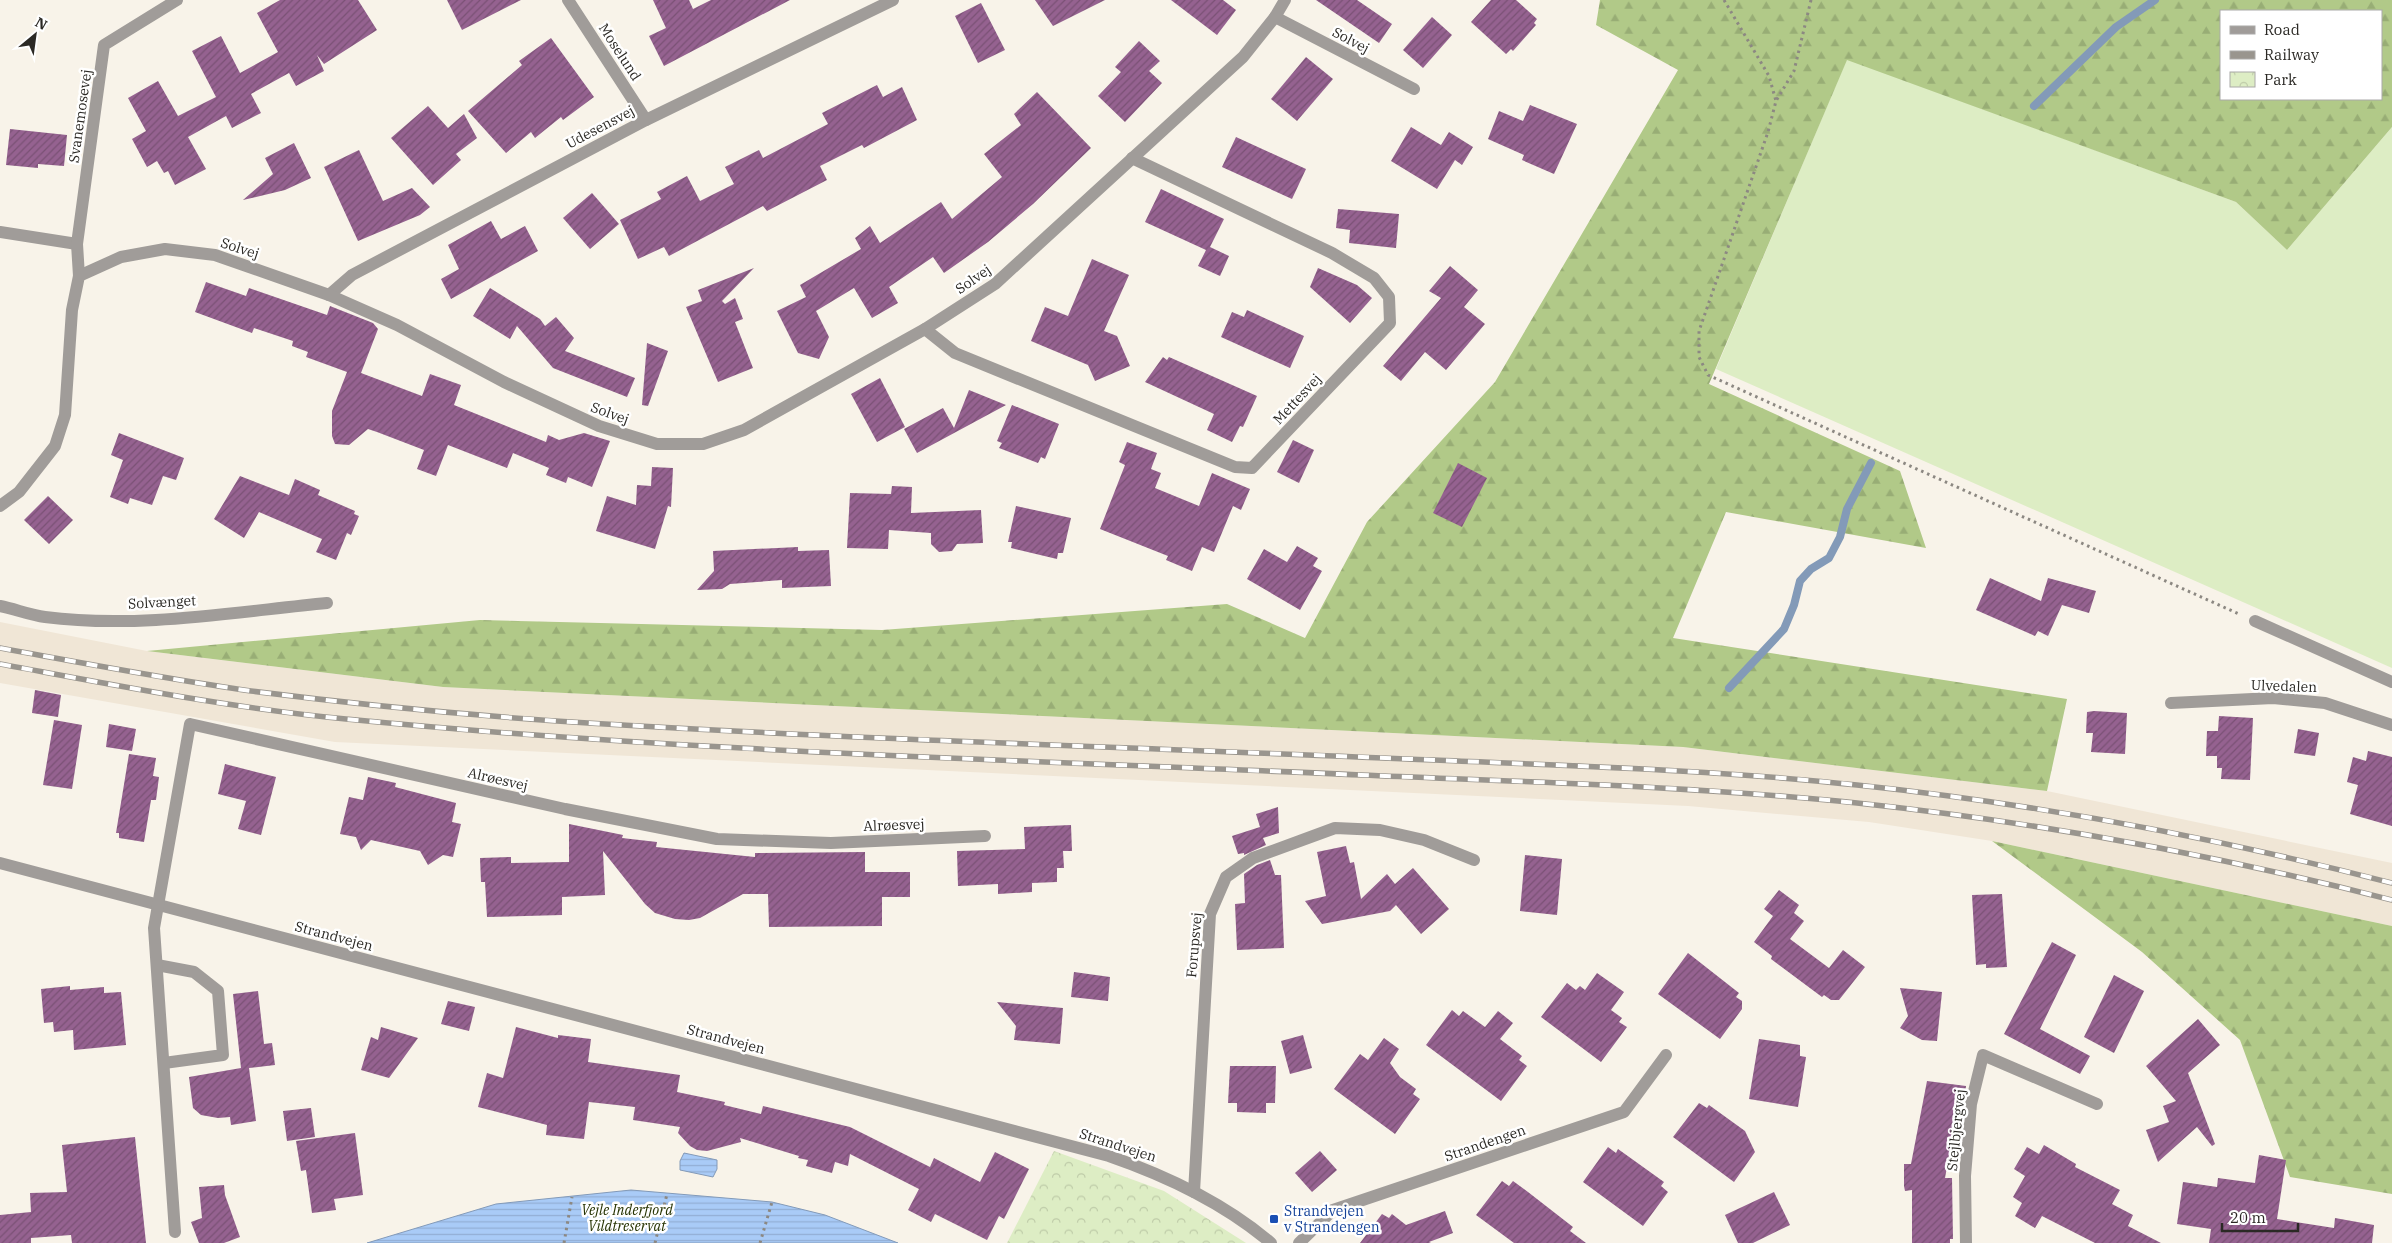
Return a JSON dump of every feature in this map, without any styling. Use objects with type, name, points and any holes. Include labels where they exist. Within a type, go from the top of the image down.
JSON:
[{"type":"street","name":"Svanemosevej","points":[[79,276],[77,244],[104,45],[177,0]]},
{"type":"street","name":"Moselund","points":[[568,0],[646,120]]},
{"type":"street","name":"Udesensvej","points":[[328,295],[352,275],[646,120],[892,0]]},
{"type":"street","name":"Solvej","points":[[79,276],[121,257],[165,249],[215,255],[328,295],[397,325],[504,382],[599,426],[657,444],[703,444],[744,430],[925,329],[995,284],[1243,57],[1275,17],[1285,0]]},
{"type":"street","name":"Solvej","points":[[1275,17],[1414,89]]},
{"type":"street","name":"Mettesvej","points":[[925,329],[954,353],[1234,467],[1252,468],[1390,322],[1389,297],[1374,278],[1332,253],[1132,158]]},
{"type":"street","points":[[0,232],[77,244]]},
{"type":"street","points":[[0,506],[19,492],[55,446],[65,415],[72,310],[79,276]]},
{"type":"street","name":"Solvænget","points":[[0,606],[44,617],[102,620],[168,618],[327,603]]},
{"type":"street","points":[[2255,621],[2392,682]]},
{"type":"street","name":"Ulvedalen","points":[[2171,703],[2274,698],[2325,703],[2392,725]]},
{"type":"street","name":"Alrøesvej","points":[[156,904],[190,724],[565,809],[717,839],[831,843],[985,836]]},
{"type":"street","name":"Forupsvej","points":[[1194,1192],[1210,914],[1226,877],[1253,858],[1335,828],[1380,830],[1424,840],[1474,860]]},
{"type":"street","name":"Strandvejen","points":[[0,863],[1109,1156],[1151,1170],[1194,1192],[1242,1221],[1271,1243]]},
{"type":"street","points":[[156,904],[154,928],[175,1232]]},
{"type":"street","points":[[157,965],[194,972],[218,991],[224,1055],[164,1063]]},
{"type":"street","name":"Strandengen","points":[[1299,1243],[1333,1210],[1624,1112],[1666,1054]]},
{"type":"street","name":"Stejlbjergvej","points":[[1966,1243],[1965,1176],[1971,1104],[1983,1055],[2097,1104]]},
{"type":"path","points":[[1724,0],[1769,76],[1776,101]]},
{"type":"path","points":[[1811,0],[1794,71],[1776,101],[1768,132],[1699,331],[1699,357],[1708,375],[2255,621]]},
{"type":"path","points":[[655,1243],[667,1194]]},
{"type":"path","points":[[564,1243],[572,1196]]},
{"type":"path","points":[[760,1243],[772,1202]]},
{"type":"shaded area","points":[[0,622],[147,651],[443,687],[1683,747],[2047,791],[2392,863],[2392,926],[1992,841],[1869,822],[1688,806],[335,742],[0,683]]},
{"type":"green space","points":[[1600,0],[2392,0],[2392,127],[2287,250],[2236,202],[1847,60],[1709,384],[1900,471],[1926,548],[1726,512],[1673,638],[2067,699],[2047,791],[1683,747],[443,687],[147,651],[480,620],[882,630],[1227,604],[1305,638],[1367,522],[1495,382],[1678,70],[1596,25]]},
{"type":"green space","points":[[1847,59],[2236,202],[2287,250],[2392,127],[2392,668],[1716,369]]},
{"type":"green space","points":[[1992,841],[2392,926],[2392,1194],[2290,1177],[2240,1040],[2142,952]]},
{"type":"green space","points":[[1054,1151],[1164,1191],[1246,1243],[1007,1243]]},
{"type":"water","points":[[684,1153],[717,1160],[717,1169],[713,1177],[680,1170],[680,1161]]},
{"type":"water","name":"Vejle Inderfjord Vildtreservat","points":[[631,1190],[772,1202],[825,1215],[898,1243],[367,1243],[496,1204]]},
{"type":"building","points":[[280,0],[358,0],[377,30],[324,64],[317,55],[324,71],[296,86],[289,73],[251,94],[261,113],[232,128],[226,116],[188,137],[206,169],[175,185],[168,171],[164,173],[157,161],[147,167],[132,139],[146,131],[128,98],[158,81],[178,116],[216,97],[192,51],[221,36],[240,73],[278,52],[257,13]]},
{"type":"building","points":[[447,0],[521,0],[462,30]]},
{"type":"building","points":[[653,0],[689,0],[693,9],[711,0],[790,0],[664,66],[649,36],[666,28]]},
{"type":"building","points":[[1035,0],[1105,0],[1053,26]]},
{"type":"building","points":[[1171,0],[1223,0],[1236,10],[1217,35]]},
{"type":"building","points":[[1316,0],[1357,0],[1392,24],[1379,43]]},
{"type":"building","points":[[1491,0],[1516,0],[1537,19],[1534,23],[1536,25],[1513,51],[1511,49],[1506,54],[1471,22]]},
{"type":"building","points":[[981,3],[1005,50],[978,63],[955,16]]},
{"type":"building","points":[[1432,17],[1452,35],[1423,68],[1403,50]]},
{"type":"building","points":[[551,38],[594,97],[563,120],[561,117],[535,138],[531,132],[506,153],[468,111],[522,65],[519,61]]},
{"type":"building","points":[[1139,41],[1160,61],[1149,71],[1162,83],[1125,122],[1098,96],[1121,72],[1115,67]]},
{"type":"building","points":[[1306,57],[1333,79],[1297,121],[1271,99]]},
{"type":"building","points":[[877,85],[883,97],[902,87],[917,120],[864,148],[862,145],[820,166],[827,180],[767,211],[763,206],[669,256],[664,247],[638,259],[620,220],[661,199],[657,192],[687,176],[700,201],[734,184],[725,167],[759,150],[763,158],[828,124],[822,113]]},
{"type":"building","points":[[1037,92],[1091,148],[1033,204],[988,242],[944,273],[933,257],[889,287],[898,303],[872,318],[854,288],[816,311],[829,337],[819,359],[798,353],[777,311],[806,297],[800,285],[861,249],[855,238],[870,226],[880,243],[941,202],[952,219],[1002,177],[984,154],[1021,125],[1014,114]]},
{"type":"building","points":[[1530,105],[1577,124],[1554,174],[1522,160],[1524,155],[1488,139],[1499,111],[1523,121]]},
{"type":"building","points":[[428,106],[448,128],[464,114],[477,138],[456,154],[461,160],[433,185],[391,138]]},
{"type":"building","points":[[1411,127],[1441,145],[1449,132],[1473,147],[1462,165],[1455,160],[1437,189],[1391,161]]},
{"type":"building","points":[[10,129],[67,135],[64,166],[38,164],[38,168],[6,165]]},
{"type":"building","points":[[1236,137],[1306,169],[1292,199],[1222,167]]},
{"type":"building","points":[[294,143],[311,178],[285,190],[243,200],[273,174],[265,158]]},
{"type":"building","points":[[359,150],[383,201],[412,188],[430,207],[420,215],[358,241],[324,167]]},
{"type":"building","points":[[1161,189],[1224,219],[1210,247],[1229,256],[1220,276],[1198,266],[1206,250],[1145,222]]},
{"type":"building","points":[[592,193],[619,224],[590,249],[563,218]]},
{"type":"building","points":[[1338,209],[1399,214],[1396,248],[1349,243],[1350,230],[1336,228]]},
{"type":"building","points":[[491,221],[501,239],[525,226],[538,251],[451,299],[441,279],[459,269],[448,245]]},
{"type":"building","points":[[1092,259],[1129,275],[1104,331],[1117,336],[1130,366],[1095,381],[1088,365],[1031,341],[1045,307],[1068,316]]},
{"type":"building","points":[[1450,266],[1478,290],[1464,307],[1485,324],[1446,370],[1425,352],[1401,381],[1383,366],[1441,298],[1429,291]]},
{"type":"building","points":[[754,268],[722,301],[725,304],[735,298],[743,319],[735,322],[753,368],[718,382],[686,307],[702,301],[698,290]]},
{"type":"building","points":[[1318,268],[1357,285],[1372,298],[1350,323],[1310,287]]},
{"type":"building","points":[[206,282],[246,296],[249,288],[327,315],[330,306],[373,323],[378,329],[361,373],[422,396],[430,374],[461,385],[454,405],[546,442],[548,435],[559,440],[584,433],[610,441],[592,487],[568,477],[566,483],[546,475],[549,468],[513,453],[507,468],[448,445],[436,476],[417,469],[424,450],[368,429],[349,445],[335,444],[332,436],[332,411],[347,372],[306,357],[308,352],[292,346],[293,341],[254,328],[252,333],[195,312]]},
{"type":"building","points":[[490,288],[540,319],[545,326],[556,317],[574,338],[565,351],[635,378],[627,397],[553,368],[517,326],[510,339],[473,316]]},
{"type":"building","points":[[1247,310],[1304,336],[1290,368],[1221,337],[1232,312],[1244,317]]},
{"type":"building","points":[[647,343],[668,351],[648,406],[642,405]]},
{"type":"building","points":[[1163,357],[1167,360],[1169,357],[1257,396],[1243,427],[1240,426],[1232,442],[1207,430],[1214,414],[1145,382]]},
{"type":"building","points":[[880,378],[905,427],[877,442],[851,394]]},
{"type":"building","points":[[969,390],[1006,405],[917,453],[904,429],[943,408],[954,428]]},
{"type":"building","points":[[1012,405],[1059,424],[1045,459],[1041,457],[1038,463],[999,448],[1002,443],[997,441]]},
{"type":"building","points":[[119,433],[184,458],[176,480],[163,476],[152,505],[130,498],[128,504],[110,497],[123,460],[111,455]]},
{"type":"building","points":[[1293,440],[1314,450],[1299,483],[1277,472]]},
{"type":"building","points":[[1127,442],[1157,453],[1151,469],[1161,473],[1155,488],[1199,506],[1212,473],[1250,489],[1241,510],[1233,506],[1214,552],[1202,547],[1192,571],[1166,560],[1168,556],[1100,529],[1125,465],[1119,462]]},
{"type":"building","points":[[1458,463],[1487,478],[1462,527],[1433,513]]},
{"type":"building","points":[[652,467],[673,468],[671,507],[668,506],[655,549],[596,531],[607,496],[636,505],[637,485],[651,486]]},
{"type":"building","points":[[240,476],[289,495],[295,479],[320,490],[318,495],[355,511],[354,514],[359,516],[351,535],[347,533],[336,560],[316,552],[322,539],[259,512],[244,538],[214,519]]},
{"type":"building","points":[[892,486],[912,487],[911,513],[981,510],[983,543],[957,544],[952,551],[939,552],[931,544],[931,533],[889,530],[888,549],[847,548],[850,493],[891,494]]},
{"type":"building","points":[[48,496],[73,520],[49,544],[24,520]]},
{"type":"building","points":[[1016,506],[1071,518],[1063,553],[1058,553],[1057,559],[1011,548],[1012,542],[1008,542]]},
{"type":"building","points":[[1297,546],[1318,558],[1313,566],[1322,571],[1300,610],[1247,579],[1264,549],[1287,562]]},
{"type":"building","points":[[798,547],[798,551],[829,550],[831,586],[782,588],[782,580],[730,584],[722,589],[697,590],[714,571],[713,551]]},
{"type":"building","points":[[1990,578],[2041,601],[2048,578],[2096,591],[2089,613],[2062,605],[2048,636],[2038,631],[2035,636],[1976,610]]},
{"type":"building","points":[[35,690],[61,695],[58,717],[32,713]]},
{"type":"building","points":[[2087,712],[2127,713],[2125,754],[2091,752],[2093,733],[2086,733]]},
{"type":"building","points":[[2219,716],[2253,718],[2250,780],[2221,779],[2222,768],[2217,768],[2217,756],[2206,756],[2207,731],[2218,731]]},
{"type":"building","points":[[54,720],[82,725],[72,789],[43,785]]},
{"type":"building","points":[[109,724],[136,729],[132,751],[106,747]]},
{"type":"building","points":[[2298,729],[2319,733],[2315,756],[2294,753]]},
{"type":"building","points":[[2368,751],[2392,757],[2392,826],[2350,814],[2358,785],[2347,782],[2353,757],[2366,761]]},
{"type":"building","points":[[129,754],[156,758],[153,776],[159,777],[156,800],[151,800],[144,842],[119,838],[119,833],[116,833]]},
{"type":"building","points":[[225,764],[276,777],[261,835],[238,829],[246,801],[218,794]]},
{"type":"building","points":[[368,777],[396,783],[395,787],[456,803],[452,822],[461,824],[453,857],[443,855],[428,865],[420,851],[371,840],[361,850],[356,837],[340,834],[349,797],[363,800]]},
{"type":"building","points":[[1278,807],[1279,833],[1263,838],[1266,845],[1244,855],[1244,853],[1238,854],[1232,836],[1260,827],[1256,814]]},
{"type":"building","points":[[569,824],[623,835],[622,838],[657,842],[656,847],[755,857],[755,853],[865,852],[865,872],[910,872],[910,897],[882,897],[882,926],[769,927],[768,894],[743,894],[700,918],[689,920],[675,919],[655,913],[645,904],[603,851],[605,895],[562,897],[562,915],[487,917],[485,882],[481,882],[480,858],[511,857],[511,863],[569,862]]},
{"type":"building","points":[[1071,825],[1072,851],[1063,851],[1064,868],[1057,868],[1057,882],[1032,883],[1032,892],[998,894],[998,884],[958,886],[957,851],[1025,849],[1024,827]]},
{"type":"building","points":[[1346,846],[1350,863],[1354,862],[1361,899],[1387,874],[1395,884],[1413,868],[1449,909],[1421,934],[1396,905],[1390,911],[1322,924],[1305,901],[1326,896],[1317,852]]},
{"type":"building","points":[[1525,855],[1562,859],[1557,915],[1520,911]]},
{"type":"building","points":[[1270,860],[1275,875],[1281,875],[1284,948],[1237,950],[1235,904],[1245,903],[1244,874],[1257,865]]},
{"type":"building","points":[[1779,890],[1799,905],[1794,913],[1804,921],[1790,939],[1829,968],[1843,950],[1865,967],[1839,1000],[1831,1000],[1824,995],[1822,997],[1771,959],[1772,956],[1754,942],[1773,916],[1764,909]]},
{"type":"building","points":[[2002,894],[2007,967],[1986,968],[1986,964],[1976,965],[1972,895]]},
{"type":"building","points":[[2052,942],[2076,955],[2040,1029],[2090,1056],[2080,1074],[2004,1034]]},
{"type":"building","points":[[1688,953],[1739,993],[1736,997],[1742,1001],[1742,1009],[1720,1039],[1658,994]]},
{"type":"building","points":[[1074,972],[1110,977],[1108,1001],[1071,997]]},
{"type":"building","points":[[1597,973],[1624,992],[1611,1010],[1622,1018],[1619,1022],[1627,1027],[1601,1062],[1541,1017],[1567,983],[1576,990],[1580,986],[1585,990]]},
{"type":"building","points":[[2114,975],[2144,991],[2114,1053],[2084,1037]]},
{"type":"building","points":[[70,986],[70,990],[104,987],[104,993],[121,992],[126,1045],[74,1050],[73,1030],[54,1032],[53,1022],[44,1023],[41,989]]},
{"type":"building","points":[[1900,988],[1942,992],[1937,1041],[1922,1040],[1900,1028],[1908,1016]]},
{"type":"building","points":[[258,991],[264,1044],[272,1043],[275,1065],[249,1068],[256,1121],[231,1125],[230,1117],[218,1118],[201,1115],[193,1108],[189,1077],[241,1068],[233,994]]},
{"type":"building","points":[[448,1001],[475,1007],[469,1031],[441,1024]]},
{"type":"building","points":[[997,1002],[1063,1008],[1060,1044],[1014,1040],[1016,1026]]},
{"type":"building","points":[[1452,1010],[1459,1016],[1463,1011],[1485,1027],[1498,1011],[1513,1023],[1500,1039],[1522,1056],[1519,1060],[1527,1066],[1501,1101],[1426,1045]]},
{"type":"building","points":[[2198,1019],[2220,1045],[2188,1073],[2215,1144],[2212,1146],[2197,1127],[2158,1162],[2146,1130],[2169,1122],[2163,1106],[2176,1101],[2146,1066]]},
{"type":"building","points":[[381,1027],[418,1038],[389,1078],[361,1070],[371,1037],[378,1040]]},
{"type":"building","points":[[516,1027],[558,1038],[558,1035],[591,1039],[588,1062],[680,1075],[677,1092],[725,1102],[724,1105],[761,1114],[763,1106],[850,1127],[930,1167],[934,1158],[980,1182],[995,1152],[1029,1169],[1004,1219],[999,1216],[987,1240],[935,1214],[931,1222],[908,1210],[919,1189],[850,1154],[848,1166],[835,1162],[832,1173],[806,1166],[808,1160],[798,1158],[799,1156],[740,1138],[741,1142],[707,1151],[697,1150],[690,1146],[678,1133],[680,1127],[633,1120],[635,1107],[589,1102],[584,1139],[546,1135],[547,1125],[478,1107],[487,1073],[503,1078]]},
{"type":"building","points":[[1303,1035],[1312,1068],[1290,1074],[1281,1041]]},
{"type":"building","points":[[1384,1038],[1399,1049],[1390,1063],[1400,1077],[1416,1089],[1413,1094],[1420,1099],[1395,1134],[1334,1089],[1360,1054],[1368,1060]]},
{"type":"building","points":[[1759,1039],[1800,1045],[1800,1056],[1806,1057],[1798,1107],[1749,1099]]},
{"type":"building","points":[[1230,1066],[1276,1066],[1275,1103],[1266,1103],[1266,1113],[1237,1112],[1237,1103],[1228,1103]]},
{"type":"building","points":[[1927,1081],[1966,1086],[1960,1134],[1953,1133],[1945,1178],[1952,1178],[1953,1239],[1950,1239],[1950,1243],[1912,1243],[1912,1190],[1905,1191],[1904,1164],[1911,1164]]},
{"type":"building","points":[[1699,1103],[1707,1108],[1709,1105],[1745,1131],[1755,1152],[1734,1182],[1673,1137]]},
{"type":"building","points":[[311,1108],[315,1137],[287,1141],[283,1111]]},
{"type":"building","points":[[355,1133],[363,1195],[334,1199],[336,1210],[312,1213],[306,1170],[301,1171],[296,1141]]},
{"type":"building","points":[[135,1137],[146,1243],[72,1243],[71,1235],[31,1238],[31,1243],[0,1243],[0,1215],[31,1212],[30,1193],[67,1192],[62,1145]]},
{"type":"building","points":[[2044,1145],[2076,1164],[2075,1167],[2120,1190],[2112,1204],[2133,1215],[2128,1226],[2161,1243],[2095,1243],[2042,1216],[2035,1228],[2015,1216],[2022,1203],[2013,1197],[2025,1176],[2014,1169],[2027,1147],[2039,1154]]},
{"type":"building","points":[[1608,1147],[1616,1153],[1618,1149],[1664,1182],[1661,1186],[1668,1192],[1643,1226],[1583,1182]]},
{"type":"building","points":[[1320,1151],[1337,1170],[1312,1192],[1295,1173]]},
{"type":"building","points":[[2259,1155],[2286,1160],[2277,1219],[2334,1228],[2335,1218],[2374,1225],[2372,1243],[2209,1243],[2211,1229],[2177,1224],[2183,1182],[2217,1187],[2218,1178],[2255,1183]]},
{"type":"building","points":[[1502,1181],[1509,1186],[1513,1181],[1528,1192],[1573,1227],[1570,1231],[1586,1243],[1514,1243],[1476,1215]]},
{"type":"building","points":[[224,1185],[225,1195],[240,1237],[224,1243],[199,1243],[191,1222],[202,1218],[199,1187]]},
{"type":"building","points":[[1774,1192],[1790,1225],[1753,1243],[1738,1243],[1725,1215]]},
{"type":"building","points":[[1445,1211],[1453,1233],[1429,1242],[1431,1243],[1360,1243],[1382,1214],[1389,1218],[1392,1214],[1406,1225]]},
{"type":"waterway","points":[[2034,106],[2116,27],[2155,0]]},
{"type":"waterway","points":[[1729,688],[1784,629],[1794,605],[1800,581],[1811,569],[1829,558],[1840,537],[1847,509],[1871,463]]},
{"type":"railway","points":[[0,648],[251,691],[419,710],[546,720],[905,739],[1646,769],[1857,785],[1992,802],[2126,824],[2260,851],[2392,883]]},
{"type":"railway","points":[[0,664],[259,709],[346,719],[600,740],[854,754],[1609,785],[1733,792],[1857,803],[1992,820],[2126,842],[2259,869],[2392,900]]},
{"type":"place","name":"Strandvejen v Strandengen","points":[[1274,1219]]}]
